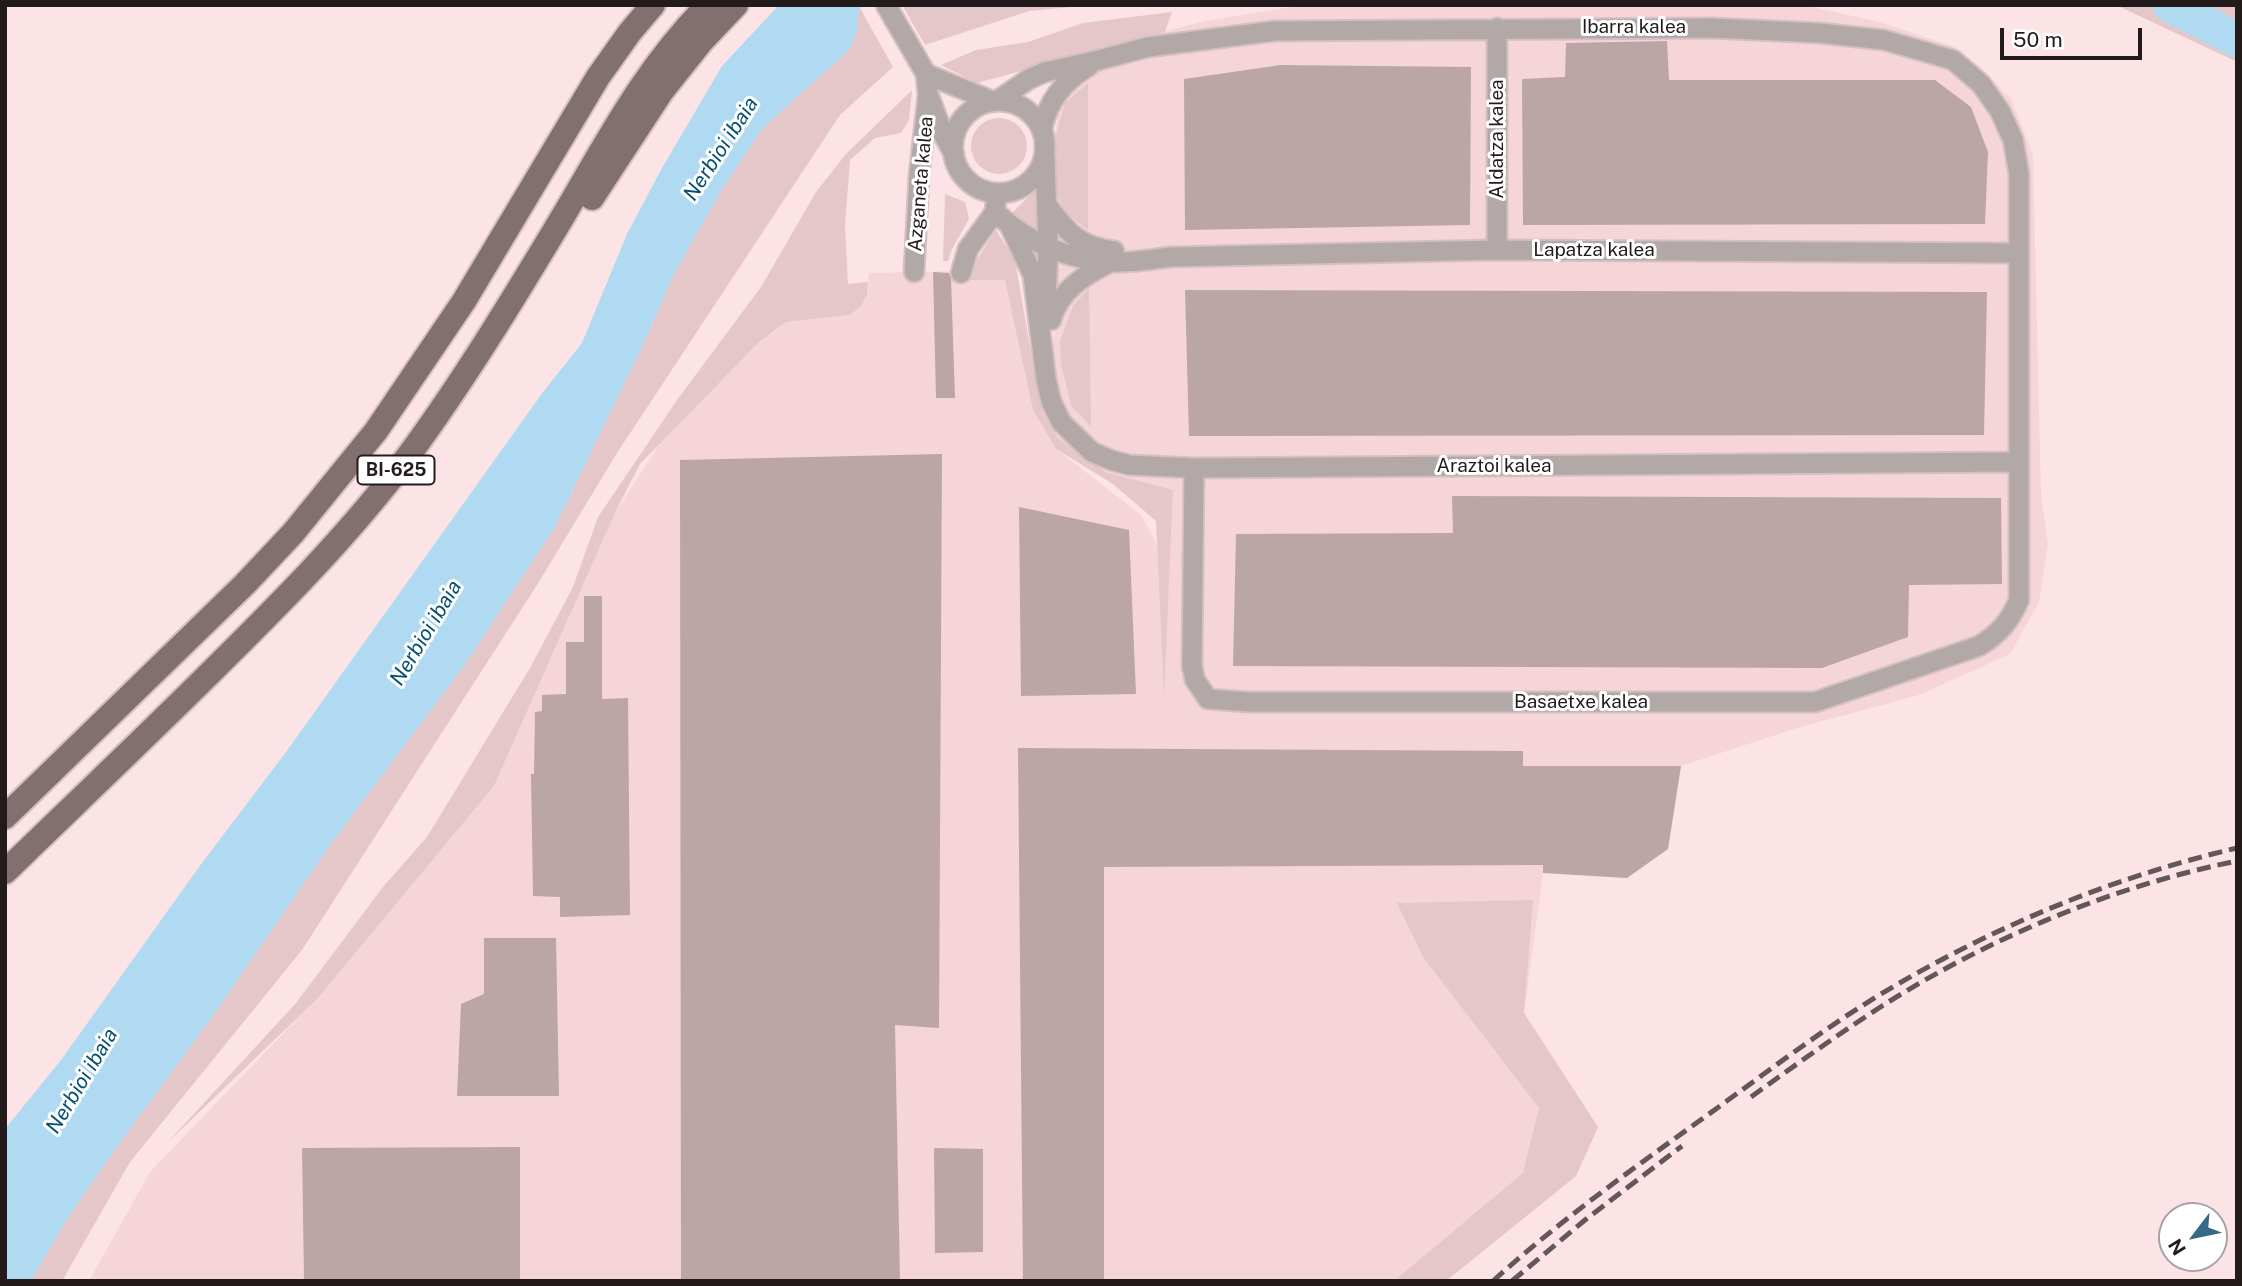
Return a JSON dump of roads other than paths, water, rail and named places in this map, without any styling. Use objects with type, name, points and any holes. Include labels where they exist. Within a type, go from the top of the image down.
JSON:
[{"type":"main road","name":"BI-625","points":[[5,817],[245,584],[293,533],[369,440],[464,301],[598,77],[629,32],[653,5]]},
{"type":"main road","name":"BI-625","points":[[5,872],[273,612],[323,559],[409,455],[497,323],[632,98],[661,57],[708,5]]},
{"type":"main road","points":[[454,389],[573,226],[662,91],[701,42],[736,5]]},
{"type":"street","points":[[886,5],[926,74],[994,101],[1011,102],[1024,108],[1035,117],[1042,129],[1045,142],[1048,247],[1043,348]]},
{"type":"street","name":"Ibarra kalea","points":[[994,101],[1045,72],[1148,47],[1274,31],[1497,27],[1711,28],[1820,33],[1884,40],[1953,60],[1982,84],[2000,111],[2013,140],[2019,174],[2018,462]]},
{"type":"street","name":"Aldatza kalea","points":[[1497,27],[1497,250]]},
{"type":"street","name":"Ibarra kalea","points":[[1042,129],[1045,113],[1058,93],[1072,77],[1099,60]]},
{"type":"street","name":"Azganeta kalea","points":[[914,272],[919,176],[928,95],[926,74]]},
{"type":"street","name":"Azganeta kalea","points":[[928,95],[959,169],[968,181],[996,203],[1033,275],[1043,348]]},
{"type":"street","name":"Azganeta kalea","points":[[954,153],[954,139],[962,120],[978,106],[994,101]]},
{"type":"street","points":[[961,273],[968,249],[996,203],[1033,179],[1045,156]]},
{"type":"street","points":[[1047,205],[1067,231],[1085,245],[1171,257]]},
{"type":"street","name":"Azganeta kalea","points":[[1010,226],[1068,256],[1111,262],[1171,257]]},
{"type":"street","name":"Lapatza kalea","points":[[1171,257],[1497,250],[2018,253]]},
{"type":"street","name":"Azganeta kalea","points":[[1043,348],[1055,306],[1075,284],[1111,262]]},
{"type":"street","name":"Araztoi kalea","points":[[1043,348],[1051,401],[1061,422],[1092,452],[1129,465],[1194,468],[2018,462]]},
{"type":"street","name":"Basaetxe kalea","points":[[1194,468],[1192,666],[1195,680],[1208,699],[1249,702],[1815,702],[1979,646],[2002,630],[2018,600],[2018,462]]},
{"type":"water","points":[[779,5],[863,5],[858,13],[857,33],[849,50],[762,129],[720,193],[675,272],[643,345],[555,527],[466,663],[331,844],[212,1017],[109,1158],[66,1221],[31,1281],[5,1281],[5,1129],[61,1060],[199,867],[286,752],[543,392],[582,343],[627,234],[662,168],[722,66]]},
{"type":"waterway","name":"Nerbioi ibaia","points":[[2170,5],[2237,40]]},
{"type":"railway","points":[[1493,1281],[1569,1217],[1788,1056],[1918,972],[2006,928],[2096,890],[2142,874],[2237,848]]},
{"type":"railway","points":[[1751,1097],[1882,1006],[1965,958],[2053,917],[2098,900],[2237,861]]},
{"type":"railway","points":[[1512,1281],[1585,1220],[1682,1146]]}]
